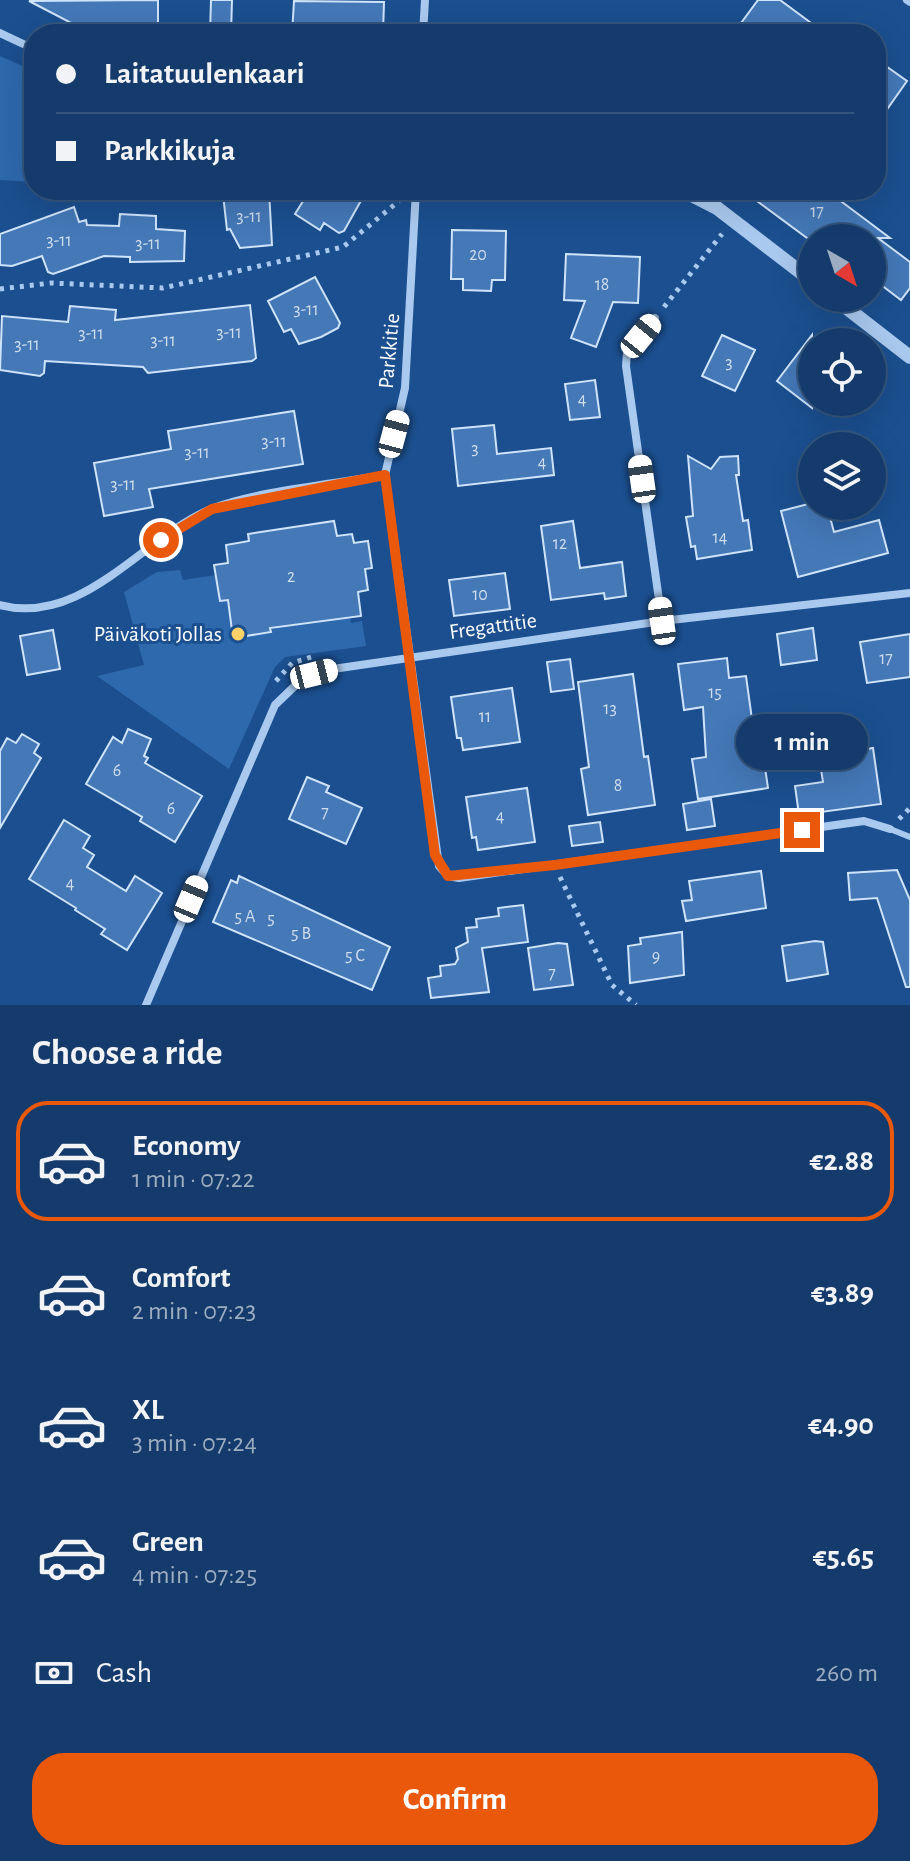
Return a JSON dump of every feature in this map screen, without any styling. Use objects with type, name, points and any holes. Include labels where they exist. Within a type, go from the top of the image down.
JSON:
[{"type":"street","points":[[424,24],[425,0]]},
{"type":"street","points":[[0,33],[24,44]]},
{"type":"street","name":"Parkkitie","points":[[415,200],[405,388],[385,475],[439,866],[448,876],[459,878],[555,865]]},
{"type":"street","points":[[701,200],[717,208],[798,270]]},
{"type":"street","points":[[852,312],[910,357]]},
{"type":"street","points":[[655,318],[627,353],[626,366],[662,621]]},
{"type":"street","points":[[0,605],[34,606],[87,591],[182,524],[212,509],[385,475]]},
{"type":"street","name":"Fregattitie","points":[[146,1005],[275,705],[286,691],[314,674],[410,656],[662,621],[910,593]]},
{"type":"street","points":[[555,865],[864,821],[890,829]]},
{"type":"lane","points":[[890,829],[910,837]]},
{"type":"path","points":[[0,289],[51,283],[163,288],[343,247],[401,200]]},
{"type":"path","points":[[655,318],[716,241]]},
{"type":"path","points":[[555,865],[612,985],[636,1005]]},
{"type":"shaded area","points":[[0,56],[24,67],[24,181],[0,180]]},
{"type":"shaded area","points":[[180,570],[183,580],[216,575],[220,601],[254,596],[234,638],[295,624],[321,585],[326,621],[350,617],[351,623],[362,621],[366,646],[285,657],[275,667],[229,769],[97,676],[144,665],[124,592],[157,572]]},
{"type":"building","points":[[158,0],[158,24],[73,24],[29,1]]},
{"type":"building","points":[[211,0],[232,0],[231,24],[210,24]]},
{"type":"building","points":[[758,0],[780,0],[812,24],[740,24]]},
{"type":"building","points":[[294,1],[384,2],[383,24],[293,24]]},
{"type":"building","points":[[886,66],[907,81],[886,111]]},
{"type":"building","points":[[224,200],[270,200],[272,245],[240,248],[230,229],[227,230]]},
{"type":"building","points":[[304,200],[361,200],[344,231],[339,233],[324,223],[320,230],[295,214]]},
{"type":"building","points":[[756,200],[839,200],[871,224],[798,224],[798,231]]},
{"type":"building","points":[[74,207],[79,222],[86,220],[87,225],[119,226],[120,214],[156,216],[156,229],[185,231],[184,261],[130,262],[130,257],[104,256],[53,274],[48,272],[42,256],[12,266],[0,265],[0,234]]},
{"type":"building","points":[[452,230],[506,231],[505,280],[492,280],[491,291],[463,290],[463,279],[451,279]]},
{"type":"building","points":[[886,244],[910,262],[910,288],[901,300],[886,289]]},
{"type":"building","points":[[566,254],[640,257],[638,303],[613,302],[596,347],[571,338],[585,301],[564,300]]},
{"type":"building","points":[[315,277],[340,323],[338,328],[321,337],[299,344],[291,329],[284,332],[268,301]]},
{"type":"building","points":[[250,305],[256,358],[252,361],[148,373],[143,367],[45,361],[44,373],[40,376],[0,370],[2,316],[68,322],[70,306],[116,310],[115,320]]},
{"type":"building","points":[[722,335],[755,350],[735,391],[702,376]]},
{"type":"building","points":[[798,353],[798,397],[777,381]]},
{"type":"building","points":[[595,380],[600,417],[570,420],[565,384]]},
{"type":"building","points":[[294,411],[303,464],[149,489],[153,507],[104,516],[94,463],[171,449],[168,431]]},
{"type":"building","points":[[494,425],[497,454],[551,448],[554,475],[458,486],[452,429]]},
{"type":"building","points":[[688,456],[711,469],[720,457],[738,456],[739,475],[736,475],[743,521],[748,520],[752,550],[697,559],[695,546],[691,547],[686,517],[693,516]]},
{"type":"building","points":[[798,507],[798,520],[831,520],[834,532],[879,520],[888,553],[798,577],[781,511]]},
{"type":"building","points":[[334,521],[337,536],[352,534],[354,543],[368,541],[372,568],[365,569],[368,590],[358,592],[361,616],[270,628],[271,632],[233,638],[228,600],[220,601],[214,565],[228,563],[226,545],[249,541],[248,534]]},
{"type":"building","points":[[573,521],[580,568],[622,562],[626,596],[605,599],[604,593],[551,600],[541,526]]},
{"type":"building","points":[[505,573],[510,609],[454,616],[449,580]]},
{"type":"building","points":[[813,628],[817,660],[781,665],[777,634]]},
{"type":"building","points":[[53,630],[60,669],[27,675],[20,636]]},
{"type":"building","points":[[910,634],[910,677],[867,683],[860,642]]},
{"type":"building","points":[[727,658],[729,678],[746,676],[755,741],[761,740],[768,788],[698,799],[692,759],[706,757],[703,707],[684,710],[678,664]]},
{"type":"building","points":[[570,659],[574,689],[551,692],[547,662]]},
{"type":"building","points":[[633,674],[644,757],[648,756],[655,805],[588,815],[581,769],[589,767],[578,682]]},
{"type":"building","points":[[512,688],[520,742],[463,750],[461,738],[457,738],[451,697]]},
{"type":"building","points":[[128,729],[151,739],[144,756],[148,758],[145,763],[202,796],[175,842],[140,821],[142,817],[86,784],[113,737],[122,743]]},
{"type":"building","points":[[22,734],[39,744],[34,753],[41,758],[0,828],[0,751],[7,738],[16,743]]},
{"type":"building","points":[[873,748],[881,804],[799,815],[795,786],[823,782],[819,757]]},
{"type":"building","points":[[307,777],[329,786],[326,792],[362,808],[346,844],[289,819]]},
{"type":"building","points":[[527,788],[535,842],[478,850],[476,837],[472,838],[466,797]]},
{"type":"building","points":[[711,799],[715,826],[687,830],[683,804]]},
{"type":"building","points":[[64,820],[90,836],[83,848],[94,855],[87,867],[126,891],[135,876],[162,893],[127,950],[101,934],[105,929],[29,879]]},
{"type":"building","points":[[600,822],[603,842],[572,846],[569,826]]},
{"type":"building","points":[[897,870],[910,900],[910,987],[906,987],[877,898],[850,900],[848,873]]},
{"type":"building","points":[[761,871],[766,908],[686,921],[682,901],[692,900],[689,881]]},
{"type":"building","points":[[239,876],[390,947],[372,990],[213,922],[231,880],[237,883]]},
{"type":"building","points":[[523,905],[528,942],[482,948],[489,992],[431,998],[428,978],[441,976],[440,966],[455,964],[458,959],[456,948],[468,942],[466,928],[477,927],[476,919],[499,916],[498,908]]},
{"type":"building","points":[[682,932],[684,975],[630,983],[628,946],[641,944],[640,938]]},
{"type":"building","points":[[823,942],[828,974],[787,981],[782,946]]},
{"type":"building","points":[[567,944],[573,985],[534,990],[528,948]]},
{"type":"place","name":"Päiväkoti Jollas","points":[[238,634]]},
{"type":"route","points":[[161,540],[182,524],[212,509],[385,475],[435,855],[448,876],[459,878],[802,830]]}]
